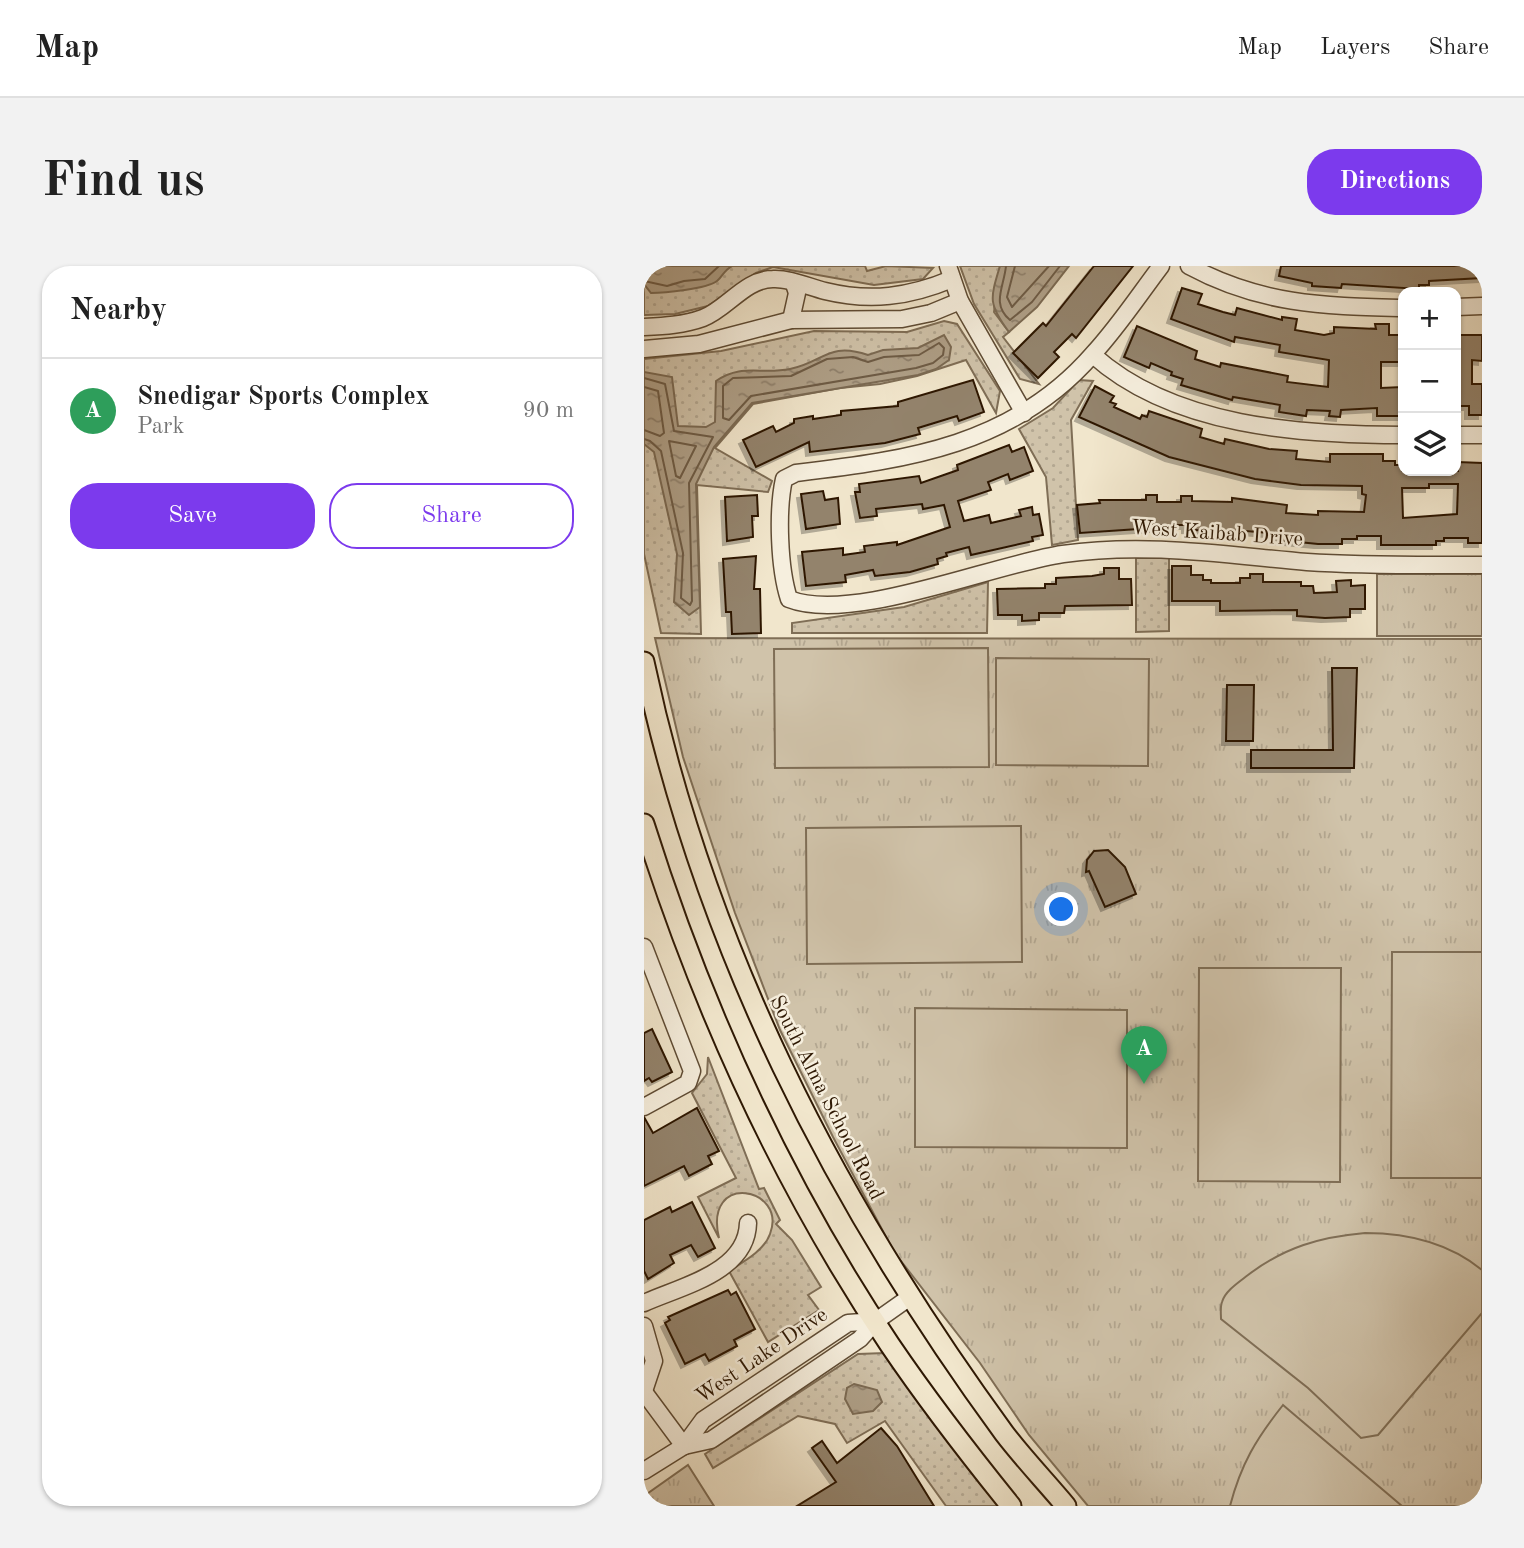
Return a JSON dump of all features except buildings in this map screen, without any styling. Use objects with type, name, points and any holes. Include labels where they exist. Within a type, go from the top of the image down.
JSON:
[{"type":"main road","name":"South Alma School Road","points":[[644,662],[681,807],[707,888],[750,997],[832,1166],[910,1297],[1006,1436],[1066,1506]]},
{"type":"main road","points":[[644,824],[696,976],[752,1102],[808,1209],[876,1321],[932,1404],[1011,1506]]},
{"type":"street","points":[[644,327],[676,325],[704,317],[729,304],[749,286],[774,279],[867,298],[897,297],[950,273],[960,301],[1024,413],[1093,355],[1161,266]]},
{"type":"street","points":[[1189,266],[1239,290],[1313,306],[1398,308]]},
{"type":"street","points":[[791,320],[797,293],[794,284]]},
{"type":"street","points":[[644,349],[699,344],[791,320],[902,319],[931,313],[960,301]]},
{"type":"street","points":[[1461,307],[1482,306]]},
{"type":"street","points":[[1093,355],[1123,379],[1184,405],[1257,427],[1327,435],[1398,435]]},
{"type":"street","name":"West Kaibab Drive","points":[[1024,413],[972,440],[923,455],[796,473],[784,479],[780,495],[783,583],[789,599],[800,603],[832,605],[937,586],[1062,554],[1133,547],[1353,564],[1482,565]]},
{"type":"street","points":[[1461,435],[1482,435]]},
{"type":"street","points":[[644,947],[692,1071],[688,1083],[644,1107]]},
{"type":"street","points":[[644,1303],[726,1266],[748,1239],[748,1223]]},
{"type":"street","name":"West Lake Drive","points":[[644,1471],[684,1446],[702,1420],[848,1323],[876,1321],[910,1297]]},
{"type":"street","points":[[644,1326],[654,1361],[644,1391],[684,1446]]},
{"type":"green space","points":[[644,266],[865,266],[867,271],[886,266],[933,268],[923,279],[874,285],[773,267],[756,273],[708,306],[675,314],[644,315]]},
{"type":"green space","points":[[960,266],[1000,266],[994,312],[1009,332],[1003,337],[1039,384],[1020,379],[974,304]]},
{"type":"green space","points":[[944,321],[957,324],[1000,391],[996,413],[966,360],[917,376],[880,384],[840,388],[753,404],[715,448],[772,481],[768,492],[697,485],[701,634],[661,633],[644,554],[644,359],[721,351],[814,331],[907,332]]},
{"type":"green space","points":[[1079,380],[1093,381],[1071,420],[1078,540],[1052,545],[1046,477],[1019,429],[1053,408]]},
{"type":"green space","points":[[1136,558],[1169,558],[1169,631],[1136,632]]},
{"type":"green space","points":[[1377,574],[1482,574],[1482,636],[1377,636]]},
{"type":"green space","points":[[988,582],[987,633],[792,633],[792,623],[904,607]]},
{"type":"green space","points":[[655,638],[1482,639],[1482,1506],[1088,1506],[1029,1435],[980,1363],[894,1252],[833,1137],[780,1030],[735,913],[683,757]]},
{"type":"green space","points":[[988,648],[989,767],[775,768],[774,649]]},
{"type":"green space","points":[[996,658],[1149,659],[1148,766],[996,765]]},
{"type":"green space","points":[[1021,826],[1022,962],[807,964],[806,828]]},
{"type":"green space","points":[[1392,952],[1482,952],[1482,1178],[1391,1178]]},
{"type":"green space","points":[[1199,968],[1341,968],[1340,1182],[1198,1181]]},
{"type":"green space","points":[[915,1008],[1127,1010],[1127,1148],[915,1147]]},
{"type":"green space","points":[[708,1057],[759,1189],[764,1188],[780,1220],[776,1224],[792,1240],[821,1287],[808,1295],[819,1310],[768,1342],[729,1271],[752,1256],[767,1240],[772,1218],[767,1205],[758,1197],[745,1193],[733,1195],[723,1202],[717,1217],[719,1238],[698,1197],[736,1178],[692,1093],[707,1074]]},
{"type":"green space","points":[[1365,1233],[1427,1241],[1469,1261],[1482,1270],[1482,1313],[1378,1435],[1361,1438],[1308,1388],[1221,1319],[1221,1304],[1229,1290],[1262,1265],[1289,1250],[1333,1237]]},
{"type":"green space","points":[[885,1353],[1005,1506],[946,1506],[885,1421],[847,1443],[835,1424],[798,1416],[713,1468],[705,1454],[858,1354]]},
{"type":"green space","points":[[1283,1405],[1402,1506],[1230,1506],[1239,1477],[1251,1452]]},
{"type":"green space","points":[[688,1465],[714,1506],[644,1506],[644,1496]]},
{"type":"water","points":[[644,266],[732,266],[712,284],[651,293],[644,284]]},
{"type":"water","points":[[1000,266],[1069,266],[1037,307],[1009,332],[997,315],[993,301]]},
{"type":"water","points":[[944,335],[951,347],[949,360],[936,369],[918,375],[752,403],[714,447],[696,484],[700,607],[689,615],[674,602],[677,554],[654,452],[644,444],[644,372],[672,377],[678,426],[706,427],[715,422],[716,381],[734,372],[790,369],[826,354],[844,350],[868,355],[883,350],[918,348]]},
{"type":"water","points":[[854,1384],[877,1390],[882,1402],[873,1411],[853,1414],[845,1399],[847,1388]]},
{"type":"place","name":"Snedigar Sports Complex","points":[[1144,1084]]}]
